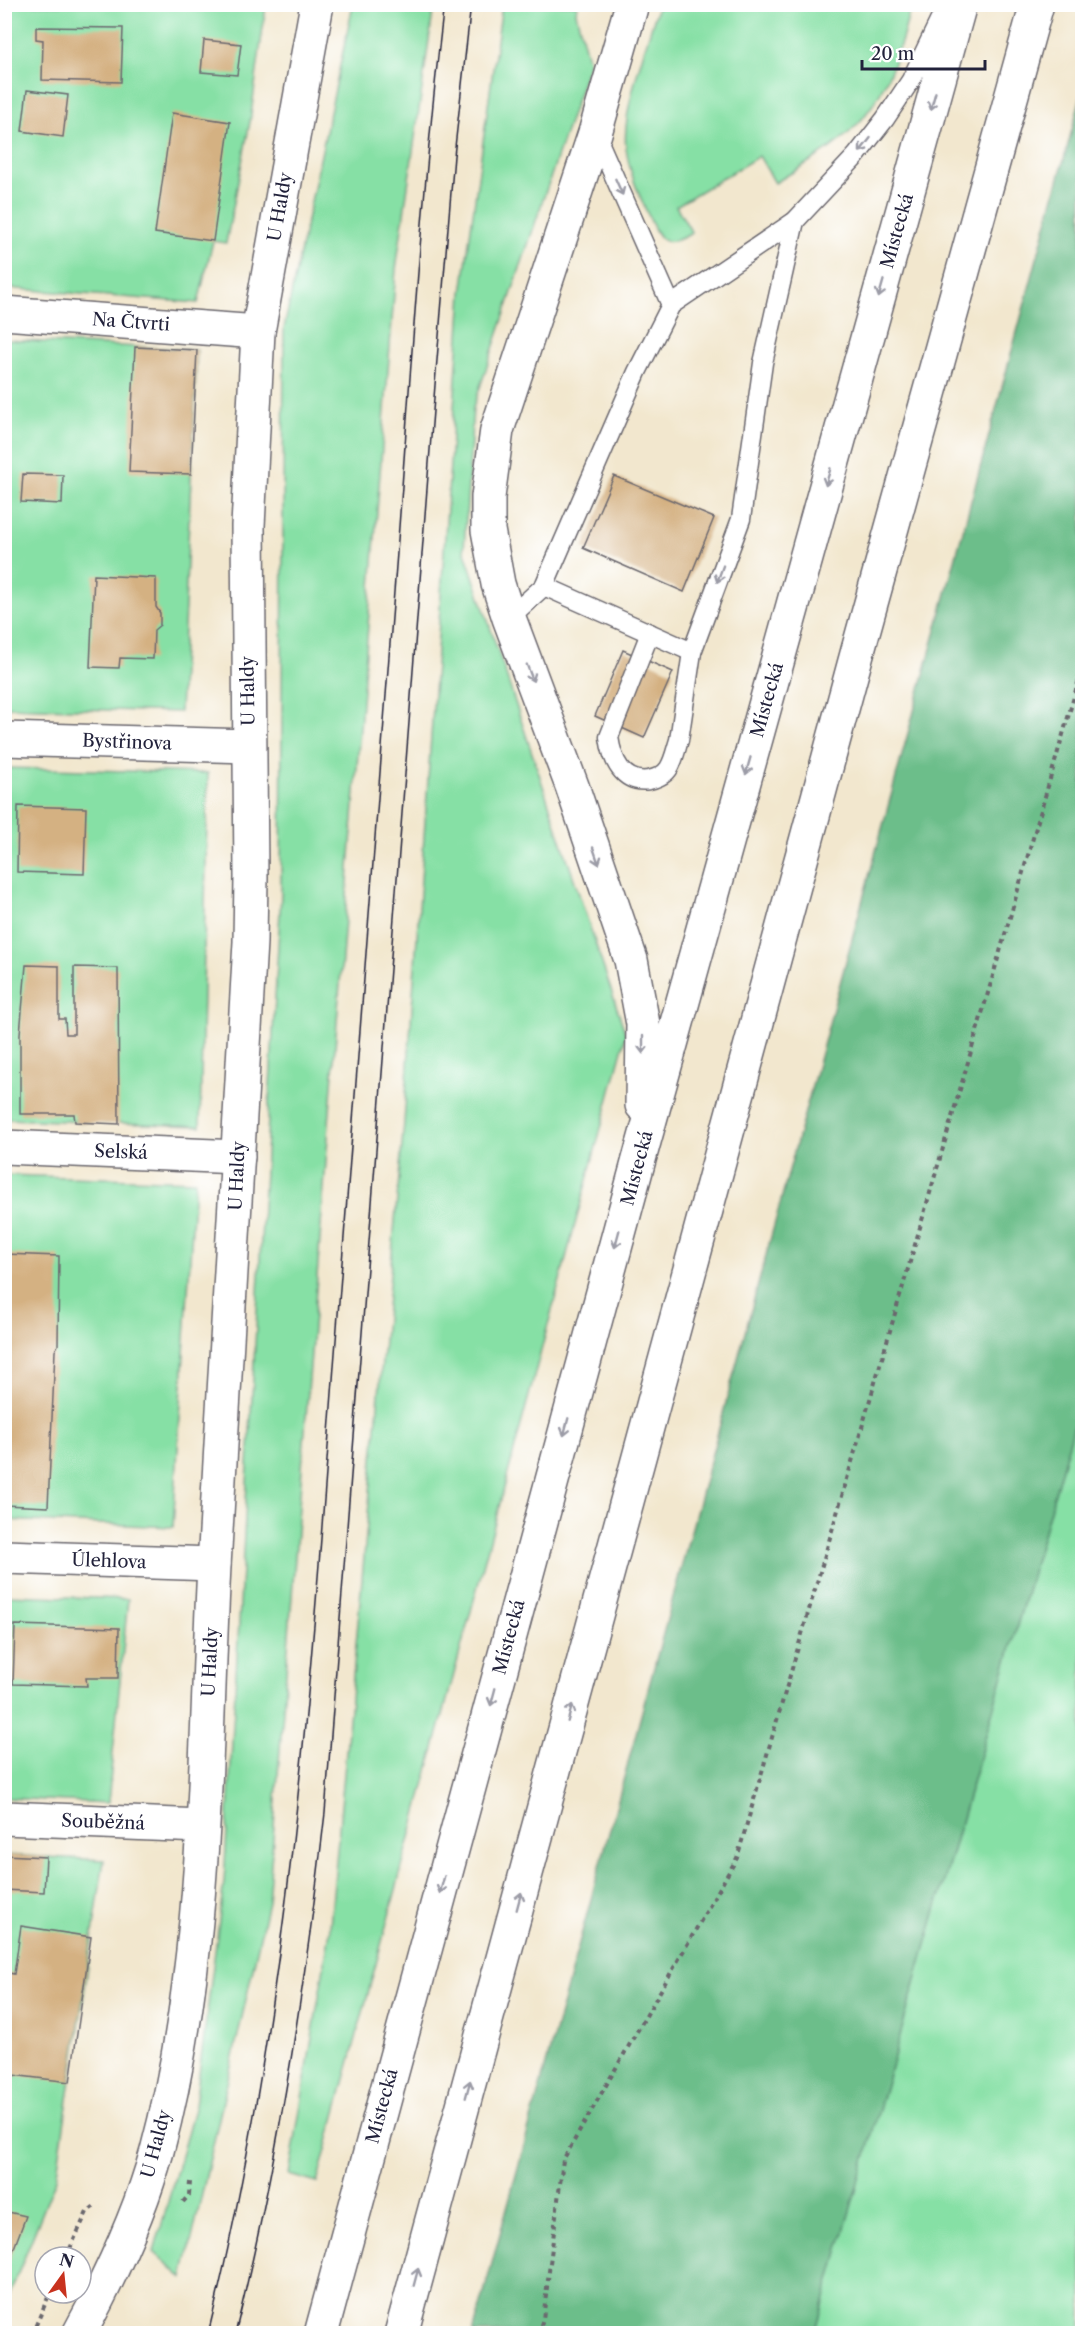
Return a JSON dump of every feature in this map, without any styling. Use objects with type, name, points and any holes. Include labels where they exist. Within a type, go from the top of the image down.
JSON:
[{"type":"main road","name":"U Haldy","points":[[79,2334],[118,2253],[157,2152],[185,2007],[193,1945],[202,1826],[214,1564],[250,942],[252,876],[248,526],[258,332],[317,4]]},
{"type":"main road","points":[[633,4],[596,133],[497,430],[488,497],[488,530],[498,584],[509,618],[572,786],[631,960],[643,1024],[643,1093],[638,1162]]},
{"type":"main road","name":"Místecká","points":[[321,2334],[638,1162],[960,4]]},
{"type":"main road","points":[[401,2334],[855,661],[1037,4]]},
{"type":"main road","name":"Na Čtvrti","points":[[4,313],[258,332]]},
{"type":"main road","name":"Bystřinova","points":[[4,739],[249,746]]},
{"type":"main road","name":"Selská","points":[[4,1147],[238,1157]]},
{"type":"main road","name":"Úlehlova","points":[[4,1557],[214,1564]]},
{"type":"main road","name":"Souběžná","points":[[4,1818],[202,1826]]},
{"type":"lane","points":[[509,618],[544,586],[637,372],[671,305],[795,221],[856,156],[885,119],[911,80],[947,4]]},
{"type":"lane","points":[[596,133],[671,305]]},
{"type":"lane","points":[[650,633],[609,736],[616,764],[624,774],[634,779],[647,780],[661,777],[669,768],[679,740],[692,652],[741,519],[763,363],[795,221]]},
{"type":"lane","points":[[544,586],[692,652]]},
{"type":"path","points":[[538,2334],[543,2319],[563,2160],[736,1858],[1083,669]]},
{"type":"path","points":[[32,2334],[45,2305]]},
{"type":"green space","points":[[658,4],[911,5],[904,34],[888,78],[881,92],[854,128],[822,154],[775,183],[759,156],[676,206],[692,233],[670,242],[661,238],[653,226],[629,166],[626,148],[627,115],[631,96]]},
{"type":"green space","points":[[4,5],[266,5],[250,122],[226,243],[213,241],[198,303],[5,288]]},
{"type":"green space","points":[[353,5],[434,5],[396,269],[268,1902],[183,2278],[154,2252],[195,2105],[224,1882],[281,894],[284,328]]},
{"type":"green space","points":[[502,5],[577,5],[576,13],[589,63],[473,408],[464,549],[626,1035],[317,2183],[289,2175],[329,1937],[404,1123],[462,293]]},
{"type":"green space","points":[[1082,93],[1082,1398],[815,2333],[473,2333]]},
{"type":"green space","points":[[5,340],[197,350],[180,712],[5,707]]},
{"type":"green space","points":[[5,768],[208,773],[200,1126],[5,1119]]},
{"type":"green space","points":[[5,1175],[195,1181],[173,1527],[5,1520]]},
{"type":"green space","points":[[1082,1398],[1082,2333],[815,2333]]},
{"type":"green space","points":[[5,1595],[128,1599],[108,1803],[5,1798]]},
{"type":"green space","points":[[5,1855],[104,1860],[56,2179],[5,2306]]},
{"type":"building","points":[[36,27],[123,28],[121,82],[42,80],[43,40],[36,39]]},
{"type":"building","points":[[204,40],[241,44],[237,75],[201,72]]},
{"type":"building","points":[[27,90],[68,95],[63,137],[22,131]]},
{"type":"building","points":[[172,113],[230,122],[213,241],[155,233]]},
{"type":"building","points":[[135,347],[197,350],[191,474],[129,472]]},
{"type":"building","points":[[23,474],[63,475],[62,504],[21,502]]},
{"type":"building","points":[[614,476],[714,518],[684,592],[583,548]]},
{"type":"building","points":[[94,575],[156,578],[156,607],[160,613],[160,625],[154,630],[153,659],[120,658],[119,668],[90,667]]},
{"type":"building","points":[[623,650],[673,672],[644,738],[595,716]]},
{"type":"building","points":[[18,806],[86,808],[84,874],[17,872]]},
{"type":"building","points":[[26,965],[59,966],[59,1019],[65,1019],[66,1034],[74,1034],[74,967],[118,968],[119,1124],[75,1122],[74,1114],[20,1114],[20,1034]]},
{"type":"building","points":[[4,1254],[59,1256],[58,1345],[55,1351],[48,1507],[4,1505]]},
{"type":"building","points":[[15,1625],[119,1628],[118,1678],[86,1678],[87,1686],[13,1684]]},
{"type":"building","points":[[4,1855],[46,1857],[44,1892],[4,1890]]},
{"type":"building","points":[[21,1926],[91,1937],[70,2082],[4,2074],[4,1972],[14,1974]]},
{"type":"building","points":[[4,2211],[26,2216],[5,2272],[4,2272]]},
{"type":"tram line","points":[[208,2334],[235,2214],[258,2094],[292,1853],[325,1488],[416,292],[444,4]]},
{"type":"tram line","points":[[235,2334],[264,2205],[289,2075],[309,1944],[325,1813],[436,372],[454,156],[471,4]]}]
